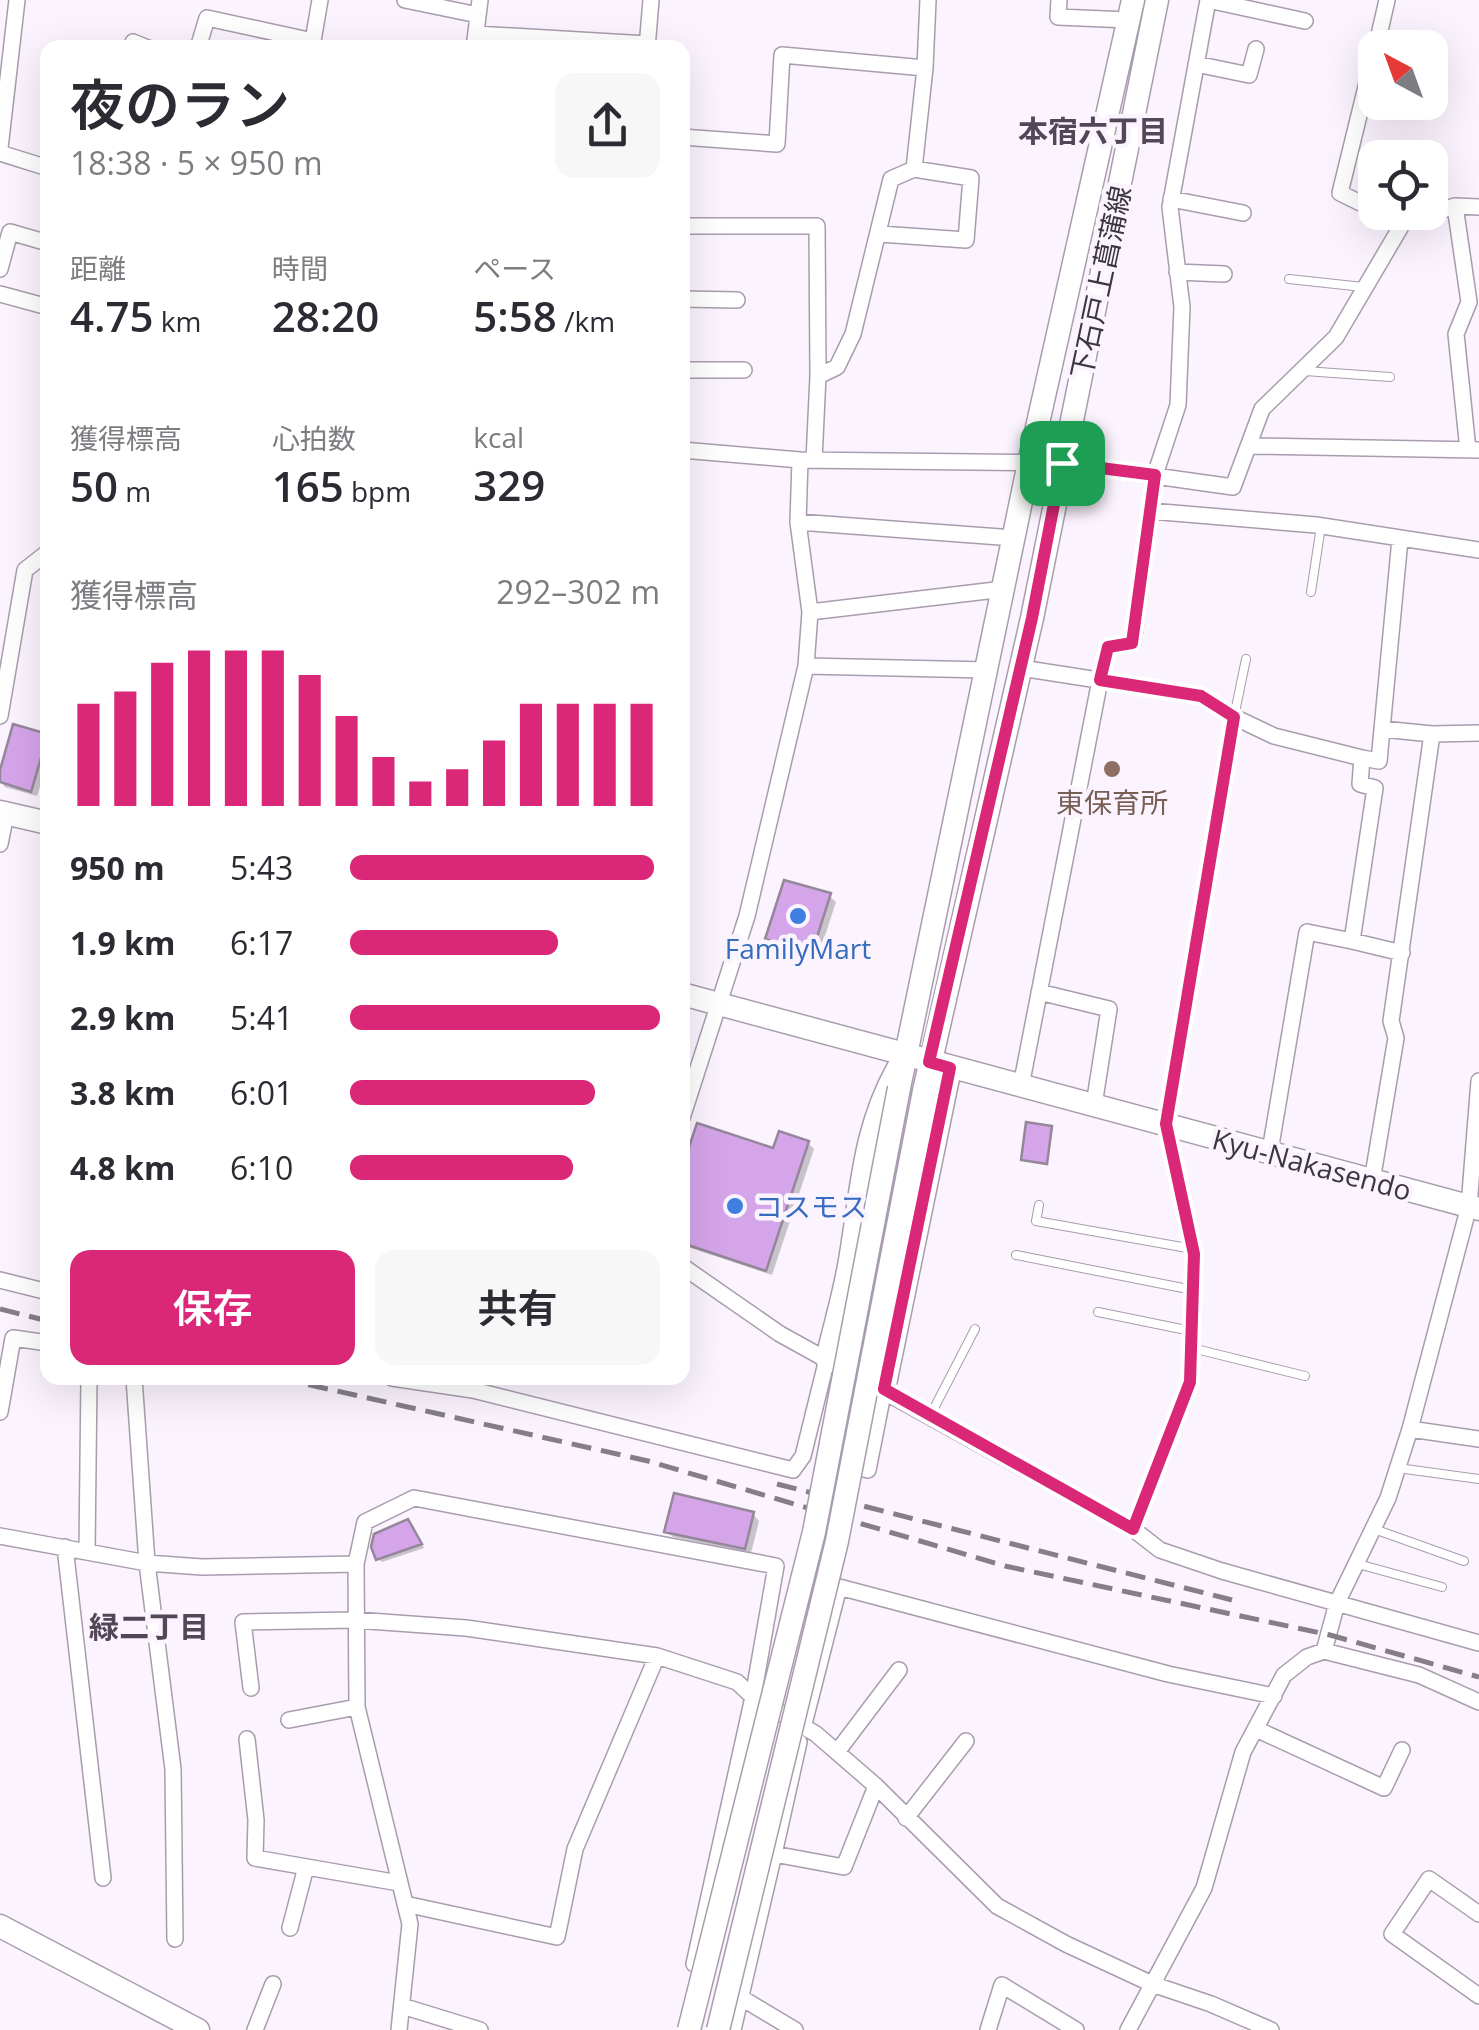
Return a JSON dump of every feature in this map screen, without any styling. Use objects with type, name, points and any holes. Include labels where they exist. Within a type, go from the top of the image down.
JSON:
[{"type":"main road","name":"下石戸上菖蒲線","points":[[718,2030],[838,1541],[924,1091],[939,1065],[1157,0]]},
{"type":"main road","name":"下石戸上菖蒲線","points":[[690,2030],[814,1532],[905,1056],[1130,10]]},
{"type":"main road","points":[[3,813],[40,821]]},
{"type":"main road","name":"Kyu-Nakasendo","points":[[690,996],[1474,1207]]},
{"type":"main road","points":[[827,1359],[851,1256],[862,1168],[880,1100],[905,1056]]},
{"type":"main road","points":[[884,1389],[939,1065]]},
{"type":"main road","points":[[0,1926],[192,2028]]},
{"type":"street","points":[[17,0],[0,150],[40,165]]},
{"type":"street","points":[[313,40],[320,0]]},
{"type":"street","points":[[405,0],[479,7],[475,40]]},
{"type":"street","points":[[648,40],[651,0]]},
{"type":"street","points":[[914,169],[928,0]]},
{"type":"street","points":[[1059,0],[1058,17],[1130,10]]},
{"type":"street","points":[[1021,1086],[1100,680],[1108,647],[1132,643],[1155,475],[1178,405],[1182,308],[1171,199],[1208,0],[1305,21]]},
{"type":"street","points":[[1380,30],[1387,0]]},
{"type":"street","points":[[200,40],[207,18],[281,40]]},
{"type":"street","points":[[1196,64],[1249,75],[1256,48]]},
{"type":"street","points":[[690,138],[776,144],[782,55],[925,68]]},
{"type":"street","points":[[1358,119],[1340,193],[1358,202]]},
{"type":"street","points":[[818,376],[836,366],[844,354],[863,302],[891,179],[914,169],[971,178],[966,240],[880,234]]},
{"type":"street","points":[[1171,199],[1242,214]]},
{"type":"street","points":[[1251,446],[1474,450],[1456,334],[1469,302],[1455,206]]},
{"type":"street","points":[[1448,208],[1479,208]]},
{"type":"street","points":[[690,226],[816,226],[818,376],[798,522],[810,612],[806,666],[748,916],[690,1093]]},
{"type":"street","points":[[690,451],[807,460],[1062,463],[1232,487],[1251,446],[1262,409],[1336,337],[1399,230]]},
{"type":"street","points":[[0,269],[10,232],[40,241]]},
{"type":"street","points":[[1178,272],[1224,274]]},
{"type":"street","points":[[0,294],[40,305]]},
{"type":"street","points":[[690,299],[737,300]]},
{"type":"street","points":[[690,370],[744,370]]},
{"type":"street","points":[[1150,511],[1321,526],[1479,550]]},
{"type":"street","points":[[798,522],[1014,538]]},
{"type":"street","points":[[1021,668],[1201,696],[1274,736],[1379,760],[1400,539]]},
{"type":"street","points":[[0,716],[25,570],[40,558]]},
{"type":"street","points":[[810,612],[1004,589]]},
{"type":"street","points":[[806,666],[987,670]]},
{"type":"street","points":[[1133,1529],[1190,1382],[1193,1249],[1166,1124],[1234,717]]},
{"type":"street","points":[[1382,729],[1479,733]]},
{"type":"street","points":[[1372,1180],[1396,1038],[1391,1020],[1432,734]]},
{"type":"street","points":[[1352,942],[1375,788],[1360,784],[1362,758]]},
{"type":"street","points":[[0,844],[3,813]]},
{"type":"street","points":[[1270,1151],[1308,932],[1402,952]]},
{"type":"street","points":[[1039,992],[1109,1009],[1094,1105]]},
{"type":"street","points":[[1324,1651],[1337,1603],[1374,1529],[1398,1468],[1474,1207],[1479,1081]]},
{"type":"street","points":[[690,1272],[750,1316],[1133,1529],[1160,1550],[1479,1643]]},
{"type":"street","points":[[0,1280],[40,1290]]},
{"type":"street","points":[[0,1412],[12,1338],[40,1342]]},
{"type":"street","points":[[439,1385],[473,1390],[793,1470],[803,1456],[827,1359]]},
{"type":"street","points":[[87,1551],[89,1385]]},
{"type":"street","points":[[134,1385],[147,1563],[173,1769],[175,1940]]},
{"type":"street","points":[[473,1390],[480,1385]]},
{"type":"street","points":[[803,1456],[868,1470],[884,1389]]},
{"type":"street","points":[[1410,1430],[1479,1439]]},
{"type":"street","points":[[399,2030],[410,1924],[357,1706],[356,1564],[365,1522],[414,1498],[776,1566],[753,1697],[680,2030]]},
{"type":"street","points":[[0,1536],[147,1563],[202,1567],[356,1564]]},
{"type":"street","points":[[66,1546],[103,1878]]},
{"type":"street","points":[[733,2030],[839,1587],[1168,1674],[1274,1696]]},
{"type":"street","points":[[251,1688],[243,1622],[355,1620],[466,1628],[657,1656],[737,1682],[753,1697],[803,1725],[837,1752],[997,1906],[1152,1984],[1271,2030]]},
{"type":"street","points":[[1128,2030],[1204,1888],[1244,1752],[1284,1676],[1307,1657],[1324,1651],[1418,1675],[1479,1702]]},
{"type":"street","points":[[404,1904],[557,1937],[576,1848],[657,1656]]},
{"type":"street","points":[[837,1752],[899,1670]]},
{"type":"street","points":[[288,1720],[357,1706]]},
{"type":"street","points":[[1256,1729],[1384,1788],[1402,1750]]},
{"type":"street","points":[[248,1739],[256,1820],[255,1858],[399,1883]]},
{"type":"street","points":[[906,1818],[966,1742]]},
{"type":"street","points":[[774,1854],[844,1867],[876,1786]]},
{"type":"street","points":[[290,1928],[306,1867]]},
{"type":"street","points":[[1479,1914],[1429,1879],[1392,1934],[1479,1996]]},
{"type":"street","points":[[255,2030],[273,1984]]},
{"type":"street","points":[[988,2030],[1002,1984],[1076,2030]]},
{"type":"street","points":[[740,1996],[796,2030]]},
{"type":"street","points":[[402,2006],[480,2030]]},
{"type":"lane","points":[[1289,280],[1363,287]]},
{"type":"lane","points":[[1301,370],[1390,377]]},
{"type":"lane","points":[[1311,592],[1321,526]]},
{"type":"lane","points":[[1234,717],[1246,659]]},
{"type":"lane","points":[[1039,1205],[1036,1221],[1193,1249]]},
{"type":"lane","points":[[1016,1255],[1193,1290]]},
{"type":"lane","points":[[1098,1312],[1192,1331]]},
{"type":"lane","points":[[930,1416],[975,1328]]},
{"type":"lane","points":[[1192,1348],[1305,1376]]},
{"type":"lane","points":[[1398,1468],[1479,1479]]},
{"type":"lane","points":[[1374,1529],[1464,1561]]},
{"type":"lane","points":[[1358,1564],[1442,1587]]},
{"type":"building","points":[[13,724],[40,732],[40,761],[31,792],[0,782]]},
{"type":"building","name":"FamilyMart","points":[[784,880],[831,893],[812,953],[765,939]]},
{"type":"building","points":[[1026,1122],[1052,1126],[1047,1164],[1021,1160]]},
{"type":"building","name":"コスモス","points":[[697,1123],[773,1148],[779,1131],[809,1141],[766,1271],[690,1246],[690,1144]]},
{"type":"building","points":[[674,1493],[754,1512],[745,1549],[664,1532]]},
{"type":"building","points":[[408,1519],[422,1544],[376,1560],[371,1547],[374,1534]]},
{"type":"railway","points":[[0,1309],[40,1319]]},
{"type":"railway","points":[[310,1385],[648,1461],[1005,1566],[1330,1635],[1479,1677]]},
{"type":"railway","points":[[777,1484],[1232,1600]]},
{"type":"place","name":"東保育所","points":[[1112,769]]},
{"type":"place","name":"FamilyMart","points":[[798,916]]},
{"type":"place","name":"コスモス","points":[[735,1206]]},
{"type":"district","name":"本宿六丁目","points":[[1093,130]]},
{"type":"district","name":"緑二丁目","points":[[149,1626]]},
{"type":"route","points":[[1062,463],[1155,475],[1132,643],[1108,647],[1100,680],[1201,696],[1234,717],[1166,1124],[1194,1254],[1190,1382],[1133,1529],[884,1389],[950,1068],[929,1062],[1032,618],[1062,463]]}]
